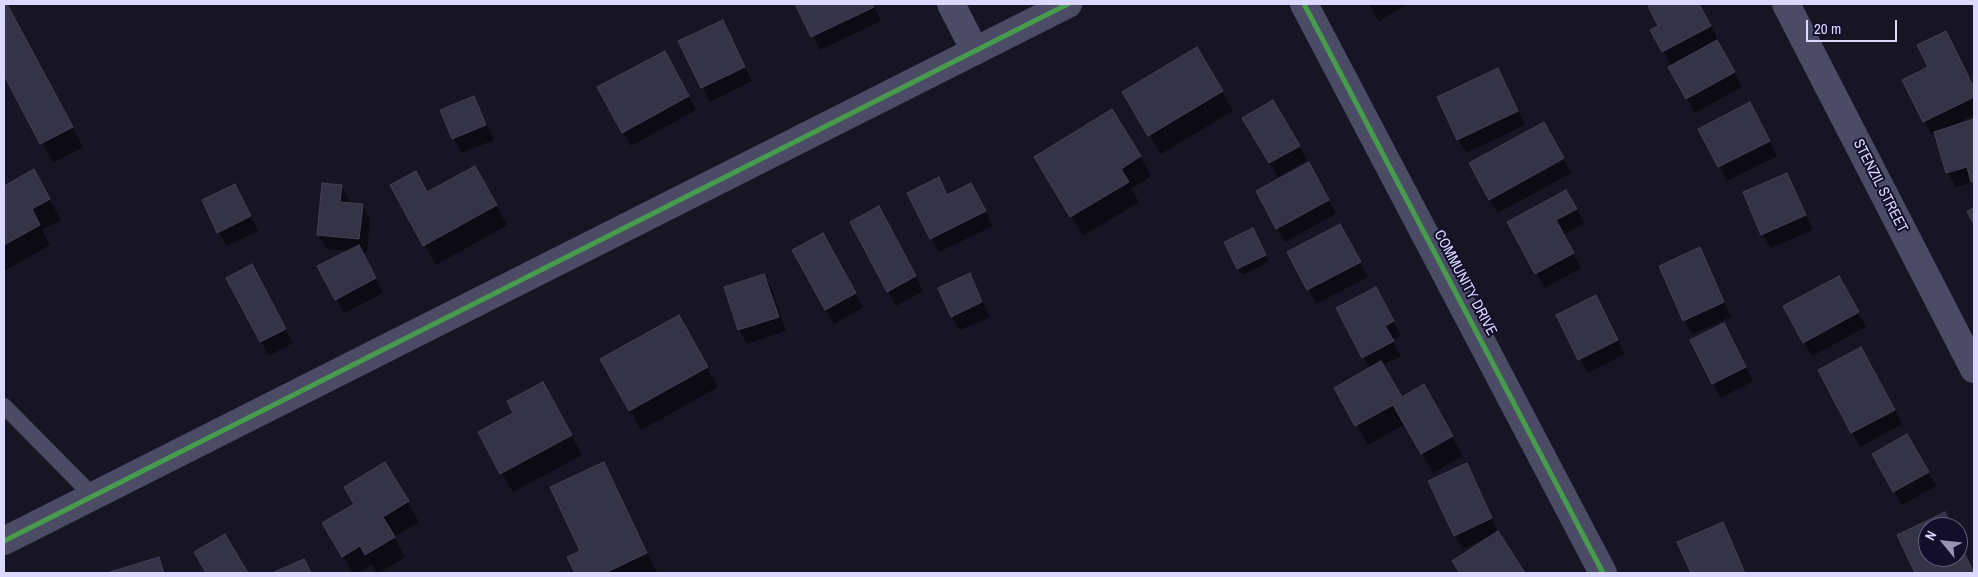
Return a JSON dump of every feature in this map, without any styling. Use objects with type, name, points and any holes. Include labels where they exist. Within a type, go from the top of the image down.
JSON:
[{"type":"street","points":[[951,4],[975,51]]},
{"type":"street","points":[[4,542],[1068,4]]},
{"type":"street","name":"COMMUNITY DRIVE","points":[[1304,4],[1603,573]]},
{"type":"street","name":"STENZIL STREET","points":[[1786,4],[1974,369]]},
{"type":"lane","points":[[4,406],[94,496]]},
{"type":"building","points":[[4,4],[7,4],[73,127],[40,144],[4,75]]},
{"type":"building","points":[[795,4],[872,4],[874,7],[811,37]]},
{"type":"building","points":[[1651,4],[1699,4],[1711,26],[1662,52],[1650,30],[1658,26],[1648,6]]},
{"type":"building","points":[[723,20],[745,67],[701,88],[678,41]]},
{"type":"building","points":[[1946,31],[1974,88],[1974,97],[1923,122],[1902,80],[1928,67],[1917,45]]},
{"type":"building","points":[[1717,40],[1735,72],[1686,99],[1668,67]]},
{"type":"building","points":[[1197,47],[1223,91],[1148,136],[1122,92]]},
{"type":"building","points":[[665,51],[689,96],[622,133],[597,87]]},
{"type":"building","points":[[1498,68],[1518,111],[1457,140],[1437,97]]},
{"type":"building","points":[[474,96],[486,125],[452,139],[440,110]]},
{"type":"building","points":[[1273,100],[1300,146],[1269,163],[1242,118]]},
{"type":"building","points":[[1750,102],[1770,141],[1718,167],[1698,129]]},
{"type":"building","points":[[1112,109],[1141,156],[1121,169],[1129,182],[1070,217],[1034,157]]},
{"type":"building","points":[[1974,119],[1974,181],[1971,182],[1967,167],[1946,173],[1934,132]]},
{"type":"building","points":[[1544,122],[1564,158],[1489,200],[1469,163]]},
{"type":"building","points":[[1309,162],[1329,200],[1276,229],[1256,191]]},
{"type":"building","points":[[475,166],[497,205],[423,246],[390,185],[416,171],[427,192]]},
{"type":"building","points":[[34,169],[50,199],[32,209],[40,225],[4,245],[4,186]]},
{"type":"building","points":[[1787,173],[1806,215],[1761,235],[1743,192]]},
{"type":"building","points":[[939,177],[947,195],[971,183],[986,211],[930,239],[907,193]]},
{"type":"building","points":[[322,183],[342,185],[340,202],[363,204],[359,239],[317,235]]},
{"type":"building","points":[[235,184],[251,216],[217,233],[202,200]]},
{"type":"building","points":[[1566,190],[1577,209],[1556,220],[1574,253],[1535,274],[1507,222]]},
{"type":"building","points":[[879,206],[916,276],[887,292],[850,222]]},
{"type":"building","points":[[1974,207],[1974,224],[1967,212]]},
{"type":"building","points":[[1340,224],[1361,262],[1307,290],[1287,252]]},
{"type":"building","points":[[1253,228],[1266,255],[1237,269],[1224,242]]},
{"type":"building","points":[[823,233],[856,293],[825,310],[792,250]]},
{"type":"building","points":[[359,245],[376,278],[335,300],[317,266]]},
{"type":"building","points":[[1700,247],[1724,302],[1683,321],[1659,266]]},
{"type":"building","points":[[252,264],[286,329],[260,342],[226,278]]},
{"type":"building","points":[[970,273],[982,302],[951,317],[938,288]]},
{"type":"building","points":[[764,274],[779,317],[738,330],[724,287]]},
{"type":"building","points":[[1839,276],[1859,312],[1803,343],[1783,306]]},
{"type":"building","points":[[1376,287],[1394,321],[1385,326],[1394,341],[1362,358],[1336,308]]},
{"type":"building","points":[[1596,295],[1618,340],[1578,360],[1556,315]]},
{"type":"building","points":[[679,315],[708,367],[629,411],[600,359]]},
{"type":"building","points":[[1724,323],[1746,367],[1712,384],[1690,340]]},
{"type":"building","points":[[1861,347],[1895,410],[1851,433],[1818,370]]},
{"type":"building","points":[[1381,361],[1402,397],[1424,384],[1453,436],[1421,454],[1393,405],[1355,426],[1334,388]]},
{"type":"building","points":[[543,382],[572,435],[500,474],[478,432],[513,413],[507,401]]},
{"type":"building","points":[[1907,434],[1929,472],[1893,492],[1872,454]]},
{"type":"building","points":[[385,462],[409,501],[383,517],[395,537],[365,555],[360,546],[342,557],[322,523],[354,504],[344,487]]},
{"type":"building","points":[[604,462],[647,553],[605,573],[575,573],[567,557],[580,551],[550,487]]},
{"type":"building","points":[[1467,463],[1492,518],[1454,536],[1428,481]]},
{"type":"building","points":[[1945,512],[1947,517],[1935,517]]},
{"type":"building","points":[[1723,522],[1745,573],[1691,573],[1677,542]]},
{"type":"building","points":[[1918,525],[1918,567],[1968,567],[1968,561],[1974,573],[1915,573],[1897,535]]},
{"type":"building","points":[[1498,531],[1525,573],[1460,573],[1452,561]]},
{"type":"building","points":[[225,534],[248,573],[206,573],[194,552]]},
{"type":"building","points":[[159,557],[164,573],[107,573]]},
{"type":"building","points":[[304,559],[311,573],[274,573],[274,572]]},
{"type":"cycle path","points":[[4,541],[1068,4]]},
{"type":"cycle path","points":[[1304,4],[1603,573]]}]
